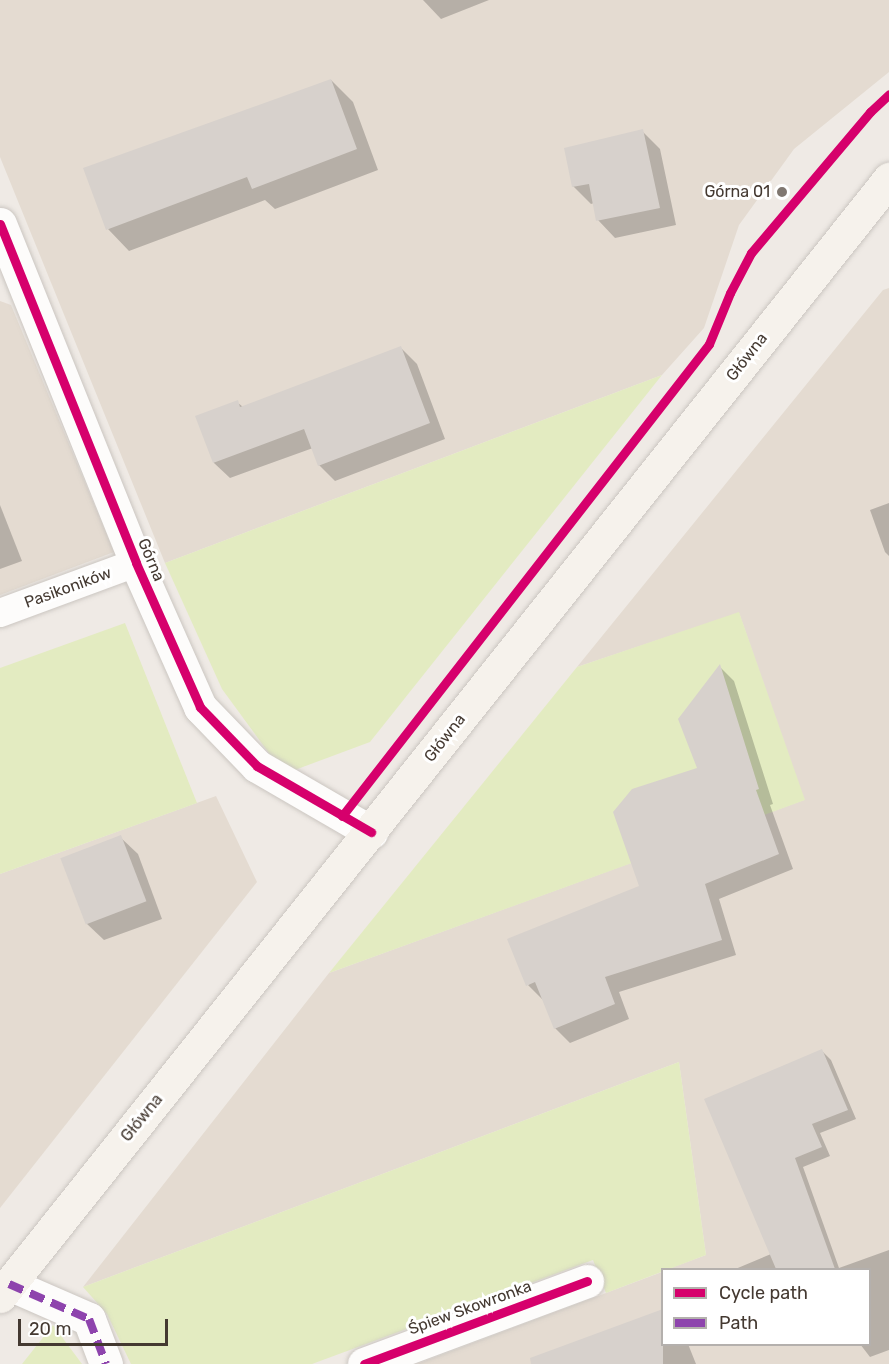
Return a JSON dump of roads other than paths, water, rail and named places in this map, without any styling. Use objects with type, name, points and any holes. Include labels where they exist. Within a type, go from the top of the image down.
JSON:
[{"type":"main road","name":"Główna","points":[[5,1290],[889,179]]},
{"type":"street","name":"Górna","points":[[0,224],[135,563],[200,707],[257,766],[371,832]]},
{"type":"street","name":"Śpiew Skowronka","points":[[364,1364],[587,1281]]},
{"type":"street","points":[[5,1290],[89,1319],[106,1364]]},
{"type":"lane","name":"Pasikoników","points":[[0,614],[135,563]]},
{"type":"place","name":"Górna 01","points":[[782,192]]}]
